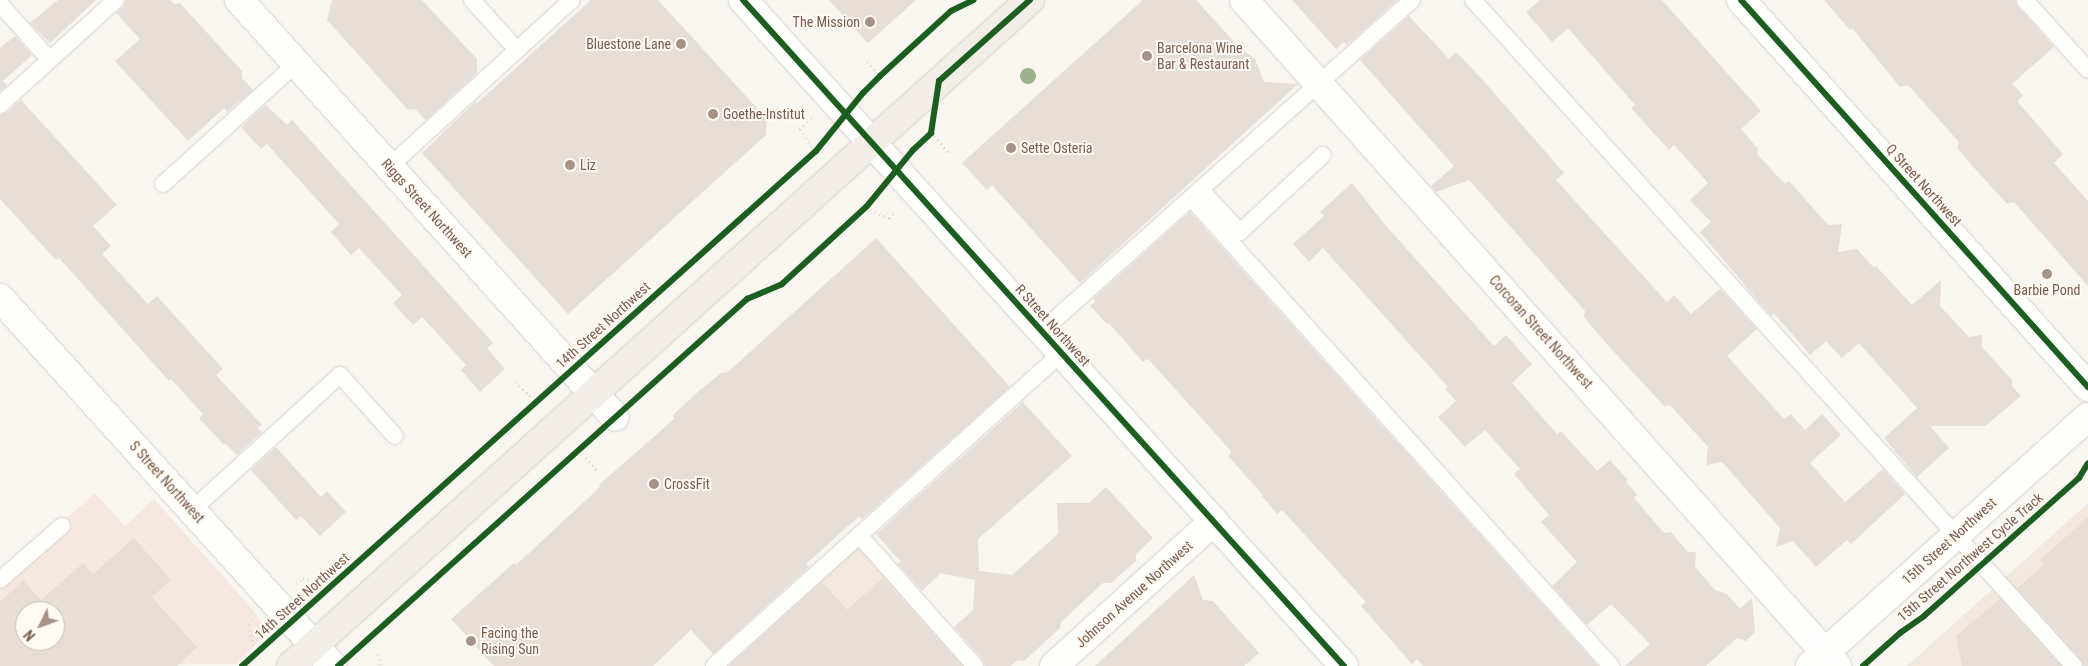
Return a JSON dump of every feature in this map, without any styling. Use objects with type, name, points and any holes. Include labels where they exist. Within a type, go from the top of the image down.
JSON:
[{"type":"main road","points":[[291,666],[1030,0]]},
{"type":"street","name":"Riggs Street Northwest","points":[[239,0],[615,417]]},
{"type":"street","name":"R Street Northwest","points":[[743,0],[1344,666]]},
{"type":"street","name":"Corcoran Street Northwest","points":[[1244,0],[1824,661]]},
{"type":"street","name":"Q Street Northwest","points":[[1741,0],[2088,386]]},
{"type":"street","name":"S Street Northwest","points":[[2,303],[333,666]]},
{"type":"street","name":"15th Street Northwest","points":[[1824,661],[1956,535],[2088,417]]},
{"type":"street","name":"Johnson Avenue Northwest","points":[[1054,666],[1214,522]]},
{"type":"lane","points":[[0,105],[116,0]]},
{"type":"lane","points":[[472,0],[517,50]]},
{"type":"lane","points":[[390,166],[572,0]]},
{"type":"lane","points":[[1042,331],[1412,0]]},
{"type":"lane","points":[[1473,0],[2074,666]]},
{"type":"lane","points":[[2025,0],[2088,70]]},
{"type":"lane","points":[[0,4],[50,60]]},
{"type":"lane","points":[[164,184],[296,64]]},
{"type":"lane","points":[[1196,193],[1240,232],[1323,155]]},
{"type":"lane","points":[[1196,193],[1611,666]]},
{"type":"lane","points":[[714,666],[1062,353]]},
{"type":"lane","points":[[192,510],[340,375],[395,436]]},
{"type":"lane","points":[[0,580],[62,526]]},
{"type":"lane","points":[[859,535],[975,666]]},
{"type":"path","points":[[867,62],[876,72]]},
{"type":"path","points":[[808,158],[827,139],[863,92],[886,70]]},
{"type":"path","points":[[813,148],[800,129],[817,112]]},
{"type":"path","points":[[860,212],[873,200],[931,133],[932,124]]},
{"type":"path","points":[[934,136],[948,152]]},
{"type":"path","points":[[870,210],[888,218]]},
{"type":"path","points":[[515,382],[530,396]]},
{"type":"path","points":[[571,457],[615,417]]},
{"type":"path","points":[[582,454],[599,473]]},
{"type":"path","points":[[303,578],[325,588]]},
{"type":"path","points":[[248,625],[254,646]]},
{"type":"path","points":[[378,654],[381,666]]},
{"type":"shaded area","points":[[95,493],[125,526],[154,499],[253,610],[263,625],[262,638],[236,664],[0,666],[0,579]]},
{"type":"shaded area","points":[[2088,503],[2088,666],[1907,666]]},
{"type":"shaded area","points":[[858,545],[965,666],[728,666]]},
{"type":"building","points":[[58,0],[96,0],[50,43],[30,23]]},
{"type":"building","points":[[126,0],[171,0],[174,4],[180,3],[242,71],[242,78],[253,90],[227,112],[224,108],[188,141],[115,61],[140,39],[116,13],[123,7]]},
{"type":"building","points":[[332,0],[422,0],[477,59],[477,73],[426,120],[415,109],[408,110],[327,20]]},
{"type":"building","name":"Liz","points":[[591,0],[658,0],[767,119],[766,135],[568,314],[422,153],[476,101],[476,104]]},
{"type":"building","name":"The Mission","points":[[829,0],[916,0],[868,43]]},
{"type":"building","points":[[1143,0],[1196,0],[1239,47],[1255,59],[1264,82],[1298,84],[1080,283],[992,185],[987,190],[962,163]]},
{"type":"building","points":[[1292,0],[1396,1],[1347,45],[1344,42],[1336,49]]},
{"type":"building","points":[[1540,0],[1662,0],[1761,111],[1741,129],[1758,149],[1757,154],[1785,184],[1789,181],[1828,225],[1842,224],[1838,252],[1857,249],[1874,268],[1876,266],[1912,305],[1941,280],[1940,306],[1969,337],[1982,335],[1982,347],[2012,380],[2012,386],[2021,396],[1985,426],[1930,426],[1949,448],[1917,477],[1884,438],[1917,408],[1859,343],[1842,358],[1826,341],[1810,355],[1774,313],[1771,316],[1700,232],[1711,222],[1690,200],[1708,183],[1674,145],[1669,150],[1631,108],[1635,105],[1568,28],[1552,42],[1526,12]]},
{"type":"building","points":[[1824,0],[2015,0],[2018,7],[2054,47],[2012,84],[2023,95],[2017,101],[2063,154],[2054,163],[2088,201],[2088,286],[2014,202],[2007,204],[1977,171],[1957,148],[1959,142],[1908,85],[1900,87],[1852,28],[1850,30]]},
{"type":"building","points":[[1409,16],[1449,59],[1456,52],[1481,78],[1564,173],[1556,180],[1667,302],[1674,295],[1691,314],[1720,289],[1757,329],[1727,356],[1784,419],[1791,414],[1805,430],[1822,414],[1841,435],[1810,463],[1845,502],[1883,469],[1905,494],[1851,544],[1847,540],[1816,567],[1793,541],[1776,547],[1780,528],[1722,462],[1706,465],[1708,447],[1670,405],[1664,406],[1605,342],[1584,317],[1585,311],[1469,180],[1436,192],[1431,186],[1454,166],[1360,60]]},
{"type":"building","points":[[15,36],[32,55],[3,81],[7,85],[0,92],[0,48]]},
{"type":"building","points":[[21,100],[117,205],[93,226],[111,246],[102,254],[148,304],[157,296],[223,369],[216,375],[262,425],[258,428],[262,432],[237,455],[226,444],[224,445],[199,418],[203,414],[171,379],[169,381],[59,258],[56,260],[0,199],[0,115],[7,112]]},
{"type":"building","points":[[266,105],[287,125],[292,120],[493,343],[487,348],[505,369],[480,392],[461,370],[466,365],[422,317],[413,325],[393,303],[402,295],[359,248],[351,255],[331,232],[339,224],[267,144],[261,149],[241,127]]},
{"type":"building","points":[[1352,183],[1386,226],[1494,346],[1506,335],[1532,364],[1512,383],[1557,434],[1561,431],[1597,471],[1610,460],[1628,480],[1626,482],[1637,495],[1634,498],[1664,533],[1671,532],[1688,552],[1696,552],[1695,567],[1715,590],[1727,594],[1740,609],[1752,598],[1755,632],[1746,641],[1737,638],[1706,666],[1625,666],[1650,644],[1611,604],[1587,625],[1552,586],[1577,562],[1541,522],[1549,515],[1514,474],[1520,469],[1485,430],[1465,447],[1438,417],[1456,401],[1445,389],[1448,387],[1323,248],[1309,262],[1293,244],[1324,216],[1320,212]]},
{"type":"building","points":[[1190,212],[1598,666],[1423,666],[1417,659],[1412,664],[1361,606],[1366,602],[1282,510],[1277,514],[1263,495],[1228,456],[1231,454],[1231,451],[1149,360],[1146,359],[1143,362],[1109,323],[1107,324],[1090,306],[1095,302],[1094,298]]},
{"type":"building","points":[[876,238],[1010,387],[862,519],[859,516],[806,564],[809,567],[713,654],[691,630],[653,666],[494,666],[451,619],[514,563],[516,565],[600,487],[599,485],[674,419],[673,415],[700,390],[721,373],[728,372]]},
{"type":"building","points":[[1023,402],[1072,456],[978,539],[979,571],[1012,575],[1058,534],[1057,503],[1089,503],[1106,487],[1153,538],[1136,554],[1136,561],[1111,583],[1103,583],[1061,622],[1060,628],[1024,661],[1018,660],[1011,666],[985,666],[982,659],[954,627],[973,610],[975,580],[941,573],[922,591],[898,564],[901,562],[876,534]]},
{"type":"building","points":[[276,447],[321,497],[327,491],[346,512],[320,536],[301,516],[296,520],[251,470]]},
{"type":"building","points":[[2088,517],[2088,666],[2084,666],[2081,659],[2017,588],[2045,564],[2040,560]]},
{"type":"building","points":[[134,538],[171,580],[152,597],[197,647],[177,666],[0,666],[0,602],[23,580],[41,600],[83,563],[93,574]]},
{"type":"building","points":[[1194,575],[1203,600],[1213,601],[1259,653],[1244,666],[1095,666]]},
{"type":"building","points":[[883,578],[962,666],[729,666],[822,582],[847,610]]},
{"type":"building","points":[[2000,599],[2061,666],[1962,666],[1956,636]]},
{"type":"cycle path","points":[[743,0],[1344,666]]},
{"type":"cycle path","name":"14th Street Northwest","points":[[242,666],[816,151],[863,93],[951,11],[974,0]]},
{"type":"cycle path","points":[[338,666],[747,299],[782,284],[867,206],[913,150],[931,133],[939,81],[1030,0]]},
{"type":"cycle path","points":[[1741,0],[2088,387]]},
{"type":"cycle path","name":"15th Street Northwest Cycle Track","points":[[1863,666],[1900,633],[1924,616],[2079,478],[2088,463]]},
{"type":"place","name":"The Mission","points":[[870,22]]},
{"type":"place","name":"Bluestone Lane","points":[[681,44]]},
{"type":"place","name":"Barcelona Wine Bar & Restaurant","points":[[1147,56]]},
{"type":"place","name":"Goethe-Institut","points":[[713,114]]},
{"type":"place","name":"Sette Osteria","points":[[1011,148]]},
{"type":"place","name":"Liz","points":[[570,165]]},
{"type":"place","name":"Barbie Pond","points":[[2047,274]]},
{"type":"place","name":"CrossFit","points":[[654,484]]},
{"type":"place","name":"Facing the Rising Sun","points":[[471,641]]}]
